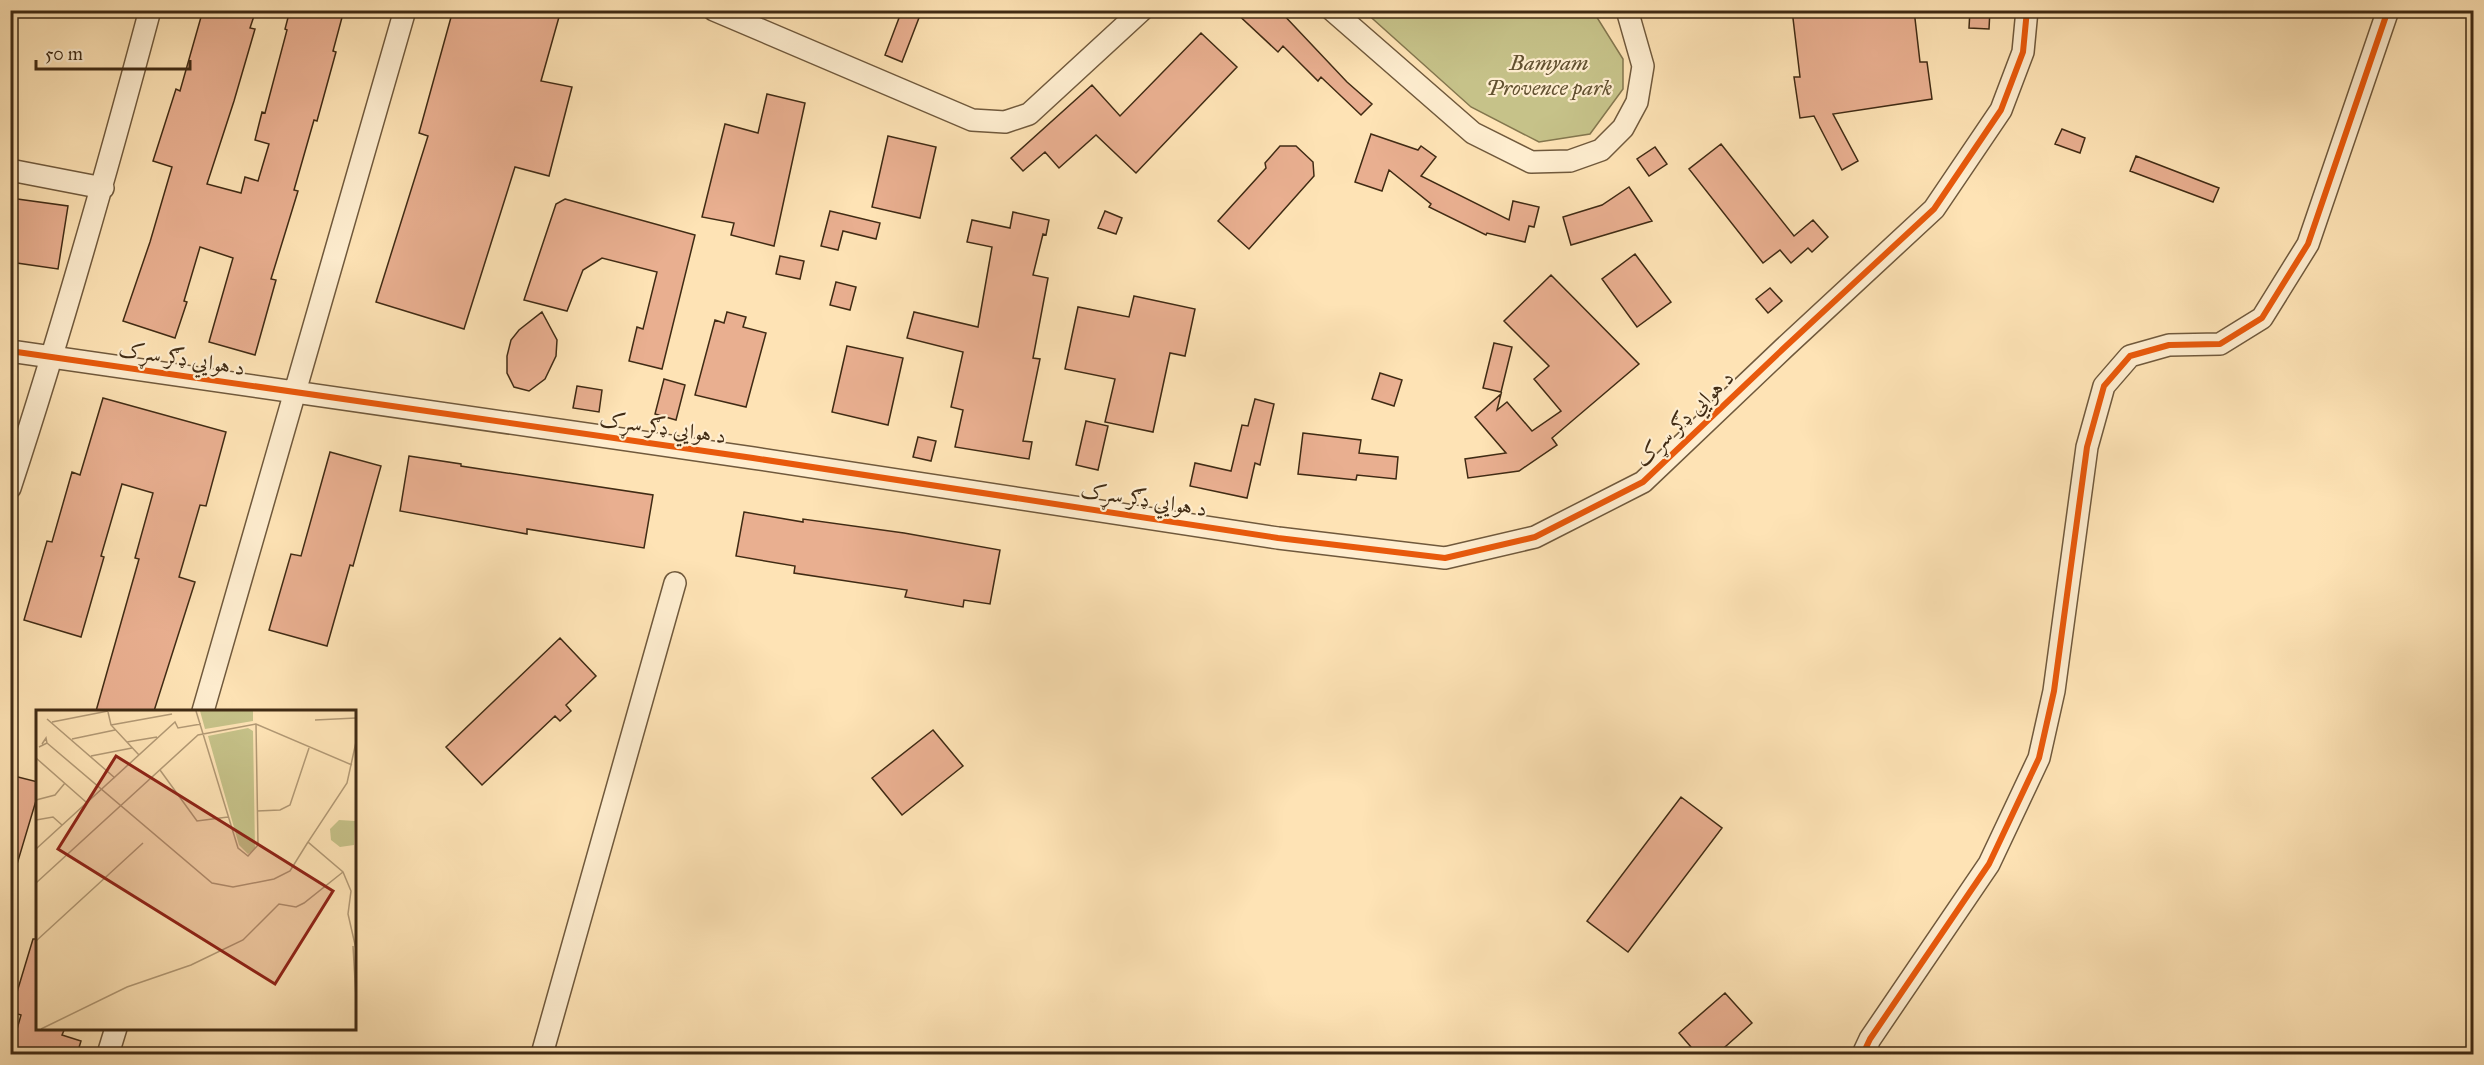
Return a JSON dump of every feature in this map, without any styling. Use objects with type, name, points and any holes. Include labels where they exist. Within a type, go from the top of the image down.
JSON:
[{"type":"street","points":[[10,488],[53,357],[103,188],[150,10]]},
{"type":"street","points":[[203,710],[405,10]]},
{"type":"street","points":[[714,10],[972,120],[1005,122],[1029,114],[1142,10]]},
{"type":"street","points":[[1332,10],[1473,133],[1531,162],[1570,160],[1601,150],[1623,128],[1637,102],[1643,66],[1627,10]]},
{"type":"street","name":"د هوايي ډګر سړک","points":[[10,351],[753,458],[1278,538],[1445,558],[1535,537],[1643,482],[1934,209],[2001,110],[2023,52],[2027,10]]},
{"type":"street","points":[[1863,1054],[1870,1039],[1989,864],[2039,758],[2054,692],[2087,447],[2104,386],[2130,356],[2169,345],[2220,344],[2262,318],[2308,244],[2388,10]]},
{"type":"street","points":[[10,170],[103,188]]},
{"type":"street","points":[[543,1054],[675,583]]},
{"type":"street","points":[[108,1054],[116,1029]]},
{"type":"green space","name":"Bamyam Provence park","points":[[1364,11],[1593,11],[1623,59],[1623,89],[1590,134],[1539,142],[1471,107]]},
{"type":"building","points":[[203,10],[256,10],[250,28],[255,29],[207,184],[241,193],[245,177],[258,181],[269,144],[255,140],[262,112],[265,113],[287,30],[285,29],[290,10],[344,10],[333,51],[336,52],[317,121],[314,120],[294,190],[298,191],[271,279],[276,280],[255,355],[209,342],[233,258],[200,247],[184,301],[187,302],[175,338],[123,321],[172,167],[153,161],[176,89],[180,91]]},
{"type":"building","points":[[453,10],[561,10],[541,81],[572,87],[549,176],[515,167],[464,329],[376,302],[428,136],[419,133]]},
{"type":"building","points":[[902,10],[922,10],[902,62],[885,55]]},
{"type":"building","points":[[1233,10],[1279,10],[1347,82],[1372,104],[1361,115],[1321,77],[1318,81],[1283,46],[1278,52]]},
{"type":"building","points":[[1792,10],[1914,10],[1920,62],[1927,62],[1932,99],[1833,114],[1858,161],[1842,170],[1814,116],[1800,118],[1794,77],[1800,77]]},
{"type":"building","points":[[1970,10],[1990,10],[1989,29],[1969,28]]},
{"type":"building","points":[[1201,33],[1237,67],[1136,173],[1096,135],[1059,168],[1045,152],[1023,171],[1011,158],[1092,85],[1120,116]]},
{"type":"building","points":[[767,94],[805,103],[774,246],[731,235],[734,223],[702,217],[725,124],[758,133]]},
{"type":"building","points":[[2062,129],[2085,138],[2080,153],[2055,144]]},
{"type":"building","points":[[1371,134],[1418,150],[1421,146],[1436,157],[1421,176],[1509,220],[1513,201],[1539,207],[1534,227],[1529,226],[1525,242],[1487,233],[1486,235],[1429,207],[1431,204],[1389,170],[1382,191],[1355,182]]},
{"type":"building","points":[[888,136],[936,147],[920,218],[872,207]]},
{"type":"building","points":[[1721,144],[1794,236],[1813,220],[1828,237],[1812,252],[1808,248],[1791,263],[1780,250],[1763,263],[1689,169]]},
{"type":"building","points":[[1280,146],[1296,146],[1313,162],[1314,176],[1249,249],[1218,221],[1266,168],[1265,163]]},
{"type":"building","points":[[1655,147],[1667,164],[1649,176],[1637,159]]},
{"type":"building","points":[[2136,156],[2219,188],[2213,202],[2130,171]]},
{"type":"building","points":[[1629,187],[1652,221],[1571,245],[1563,217],[1602,205]]},
{"type":"building","points":[[10,198],[68,206],[58,269],[10,262]]},
{"type":"building","points":[[565,199],[695,235],[662,369],[629,361],[637,327],[643,329],[657,272],[602,258],[583,270],[567,311],[524,300],[556,204]]},
{"type":"building","points":[[830,211],[880,223],[876,239],[843,231],[838,250],[821,246]]},
{"type":"building","points":[[1105,211],[1122,218],[1116,234],[1098,228]]},
{"type":"building","points":[[1013,212],[1049,220],[1046,235],[1043,234],[1033,275],[1048,278],[1033,358],[1040,359],[1023,441],[1032,442],[1029,459],[955,447],[963,410],[951,407],[963,352],[907,338],[914,312],[978,327],[992,247],[967,242],[972,220],[1010,228]]},
{"type":"building","points":[[1635,254],[1671,302],[1637,327],[1602,279]]},
{"type":"building","points":[[780,256],[804,261],[800,279],[776,274]]},
{"type":"building","points":[[1551,275],[1639,364],[1552,438],[1557,445],[1519,471],[1468,478],[1465,459],[1506,453],[1475,417],[1501,394],[1497,410],[1507,402],[1532,431],[1561,411],[1534,379],[1549,366],[1504,321]]},
{"type":"building","points":[[836,282],[856,287],[850,310],[830,305]]},
{"type":"building","points":[[1770,288],[1782,301],[1768,313],[1756,299]]},
{"type":"building","points":[[1134,296],[1195,309],[1185,356],[1170,353],[1153,432],[1105,422],[1115,379],[1065,369],[1078,307],[1129,317]]},
{"type":"building","points":[[542,312],[557,340],[556,356],[545,379],[529,391],[514,387],[507,373],[507,356],[511,340],[519,330]]},
{"type":"building","points":[[727,312],[746,317],[743,327],[766,333],[746,407],[695,395],[715,320],[724,323]]},
{"type":"building","points":[[1494,343],[1512,347],[1501,392],[1483,388]]},
{"type":"building","points":[[847,346],[903,358],[888,425],[832,412]]},
{"type":"building","points":[[1380,373],[1402,380],[1394,406],[1372,399]]},
{"type":"building","points":[[664,379],[685,385],[676,420],[655,414]]},
{"type":"building","points":[[577,386],[602,390],[599,412],[573,408]]},
{"type":"building","points":[[103,398],[226,432],[206,506],[200,505],[179,577],[195,582],[154,710],[96,710],[139,559],[135,558],[153,493],[122,484],[81,637],[24,620],[47,541],[52,542],[72,472],[80,475]]},
{"type":"building","points":[[1255,399],[1274,404],[1260,465],[1255,463],[1247,498],[1190,486],[1195,463],[1231,471],[1242,425],[1248,426]]},
{"type":"building","points":[[1086,421],[1108,426],[1098,470],[1076,465]]},
{"type":"building","points":[[1303,433],[1361,440],[1359,453],[1398,457],[1396,479],[1357,475],[1356,480],[1298,474]]},
{"type":"building","points":[[918,437],[936,441],[931,461],[913,457]]},
{"type":"building","points":[[330,452],[381,466],[353,566],[350,565],[327,646],[269,630],[291,554],[301,556]]},
{"type":"building","points":[[409,456],[653,495],[644,548],[527,529],[527,534],[400,511]]},
{"type":"building","points":[[744,512],[803,522],[803,519],[904,533],[1000,550],[990,604],[964,600],[963,607],[905,597],[907,590],[794,573],[795,566],[736,556]]},
{"type":"building","points":[[560,638],[596,676],[566,705],[571,711],[560,721],[555,716],[482,785],[446,747]]},
{"type":"building","points":[[933,730],[963,766],[902,815],[872,778]]},
{"type":"building","points":[[10,775],[36,782],[36,801],[15,871],[10,870]]},
{"type":"building","points":[[1681,797],[1722,828],[1628,952],[1587,921]]},
{"type":"building","points":[[33,939],[36,939],[36,1029],[65,1029],[62,1035],[81,1041],[77,1054],[10,1054],[21,1015],[11,1012]]},
{"type":"building","points":[[1725,993],[1752,1023],[1717,1054],[1697,1054],[1679,1033]]},
{"type":"cycle path","points":[[10,351],[753,458],[1278,538],[1445,558],[1535,537],[1643,482],[1934,209],[2001,110],[2023,52],[2027,10]]},
{"type":"cycle path","points":[[1863,1054],[1870,1039],[1989,864],[2039,758],[2054,691],[2087,447],[2104,386],[2130,356],[2169,345],[2220,344],[2262,318],[2308,244],[2388,10]]}]
